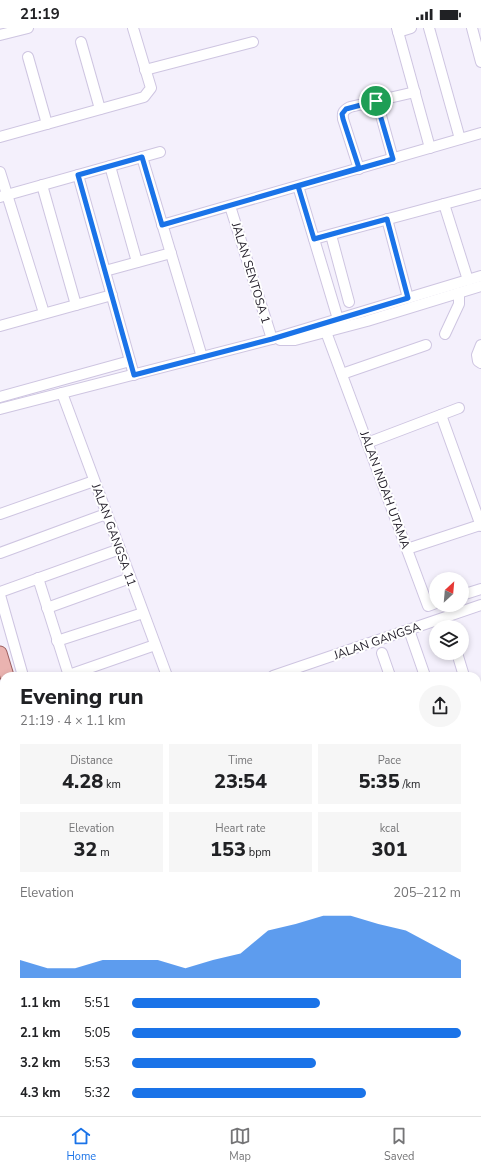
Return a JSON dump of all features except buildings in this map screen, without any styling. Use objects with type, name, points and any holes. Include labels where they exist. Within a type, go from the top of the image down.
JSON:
[{"type":"main road","points":[[0,653],[6,672]]},
{"type":"street","points":[[0,35],[28,28]]},
{"type":"street","points":[[0,137],[144,97],[151,88],[134,28]]},
{"type":"street","points":[[411,28],[398,30],[430,148]]},
{"type":"street","points":[[429,28],[460,139]]},
{"type":"street","points":[[472,28],[481,62]]},
{"type":"street","points":[[81,42],[100,109]]},
{"type":"street","points":[[145,70],[253,42]]},
{"type":"street","points":[[28,57],[47,124]]},
{"type":"street","points":[[359,168],[342,114],[346,109],[415,92]]},
{"type":"street","points":[[376,101],[393,159]]},
{"type":"street","points":[[162,225],[481,133]]},
{"type":"street","points":[[4,196],[160,152]]},
{"type":"street","points":[[142,157],[202,357]]},
{"type":"street","points":[[110,166],[136,262]]},
{"type":"street","points":[[0,172],[4,196],[44,313]]},
{"type":"street","points":[[78,175],[134,375]]},
{"type":"street","points":[[42,185],[76,305]]},
{"type":"street","points":[[298,186],[338,319]]},
{"type":"street","points":[[314,239],[481,194]]},
{"type":"street","points":[[444,204],[468,280]]},
{"type":"street","name":"JALAN SENTOSA 1","points":[[230,206],[272,339]]},
{"type":"street","points":[[387,219],[408,298]]},
{"type":"street","points":[[331,235],[349,302]]},
{"type":"street","points":[[105,271],[171,253]]},
{"type":"street","points":[[0,409],[272,339],[481,276]]},
{"type":"street","points":[[272,339],[295,340],[481,286]]},
{"type":"street","points":[[445,334],[460,304],[459,293]]},
{"type":"street","points":[[0,326],[112,294]]},
{"type":"street","name":"JALAN INDAH UTAMA","points":[[326,332],[406,549],[429,599]]},
{"type":"street","points":[[342,374],[426,345]]},
{"type":"street","points":[[481,345],[477,355],[478,361],[481,363]]},
{"type":"street","points":[[0,397],[130,362]]},
{"type":"street","name":"JALAN GANGSA 11","points":[[62,393],[165,672]]},
{"type":"street","points":[[367,443],[459,408]]},
{"type":"street","points":[[406,549],[481,526],[441,415]]},
{"type":"street","points":[[0,514],[94,481]]},
{"type":"street","points":[[0,553],[106,514]]},
{"type":"street","points":[[22,672],[0,594],[38,578],[120,549]]},
{"type":"street","points":[[38,578],[68,672]]},
{"type":"street","points":[[47,608],[130,578]]},
{"type":"street","points":[[469,593],[481,589]]},
{"type":"street","name":"JALAN GANGSA","points":[[285,672],[481,605]]},
{"type":"street","points":[[57,641],[144,613]]},
{"type":"street","points":[[409,630],[424,672]]},
{"type":"street","points":[[80,672],[155,645]]},
{"type":"street","points":[[382,653],[389,672]]},
{"type":"street","points":[[459,660],[463,672]]},
{"type":"route","points":[[376,101],[393,159],[298,186],[314,239],[387,219],[408,298],[272,339],[134,375],[78,175],[142,157],[162,225],[359,168],[342,114],[346,109],[376,101]]}]
